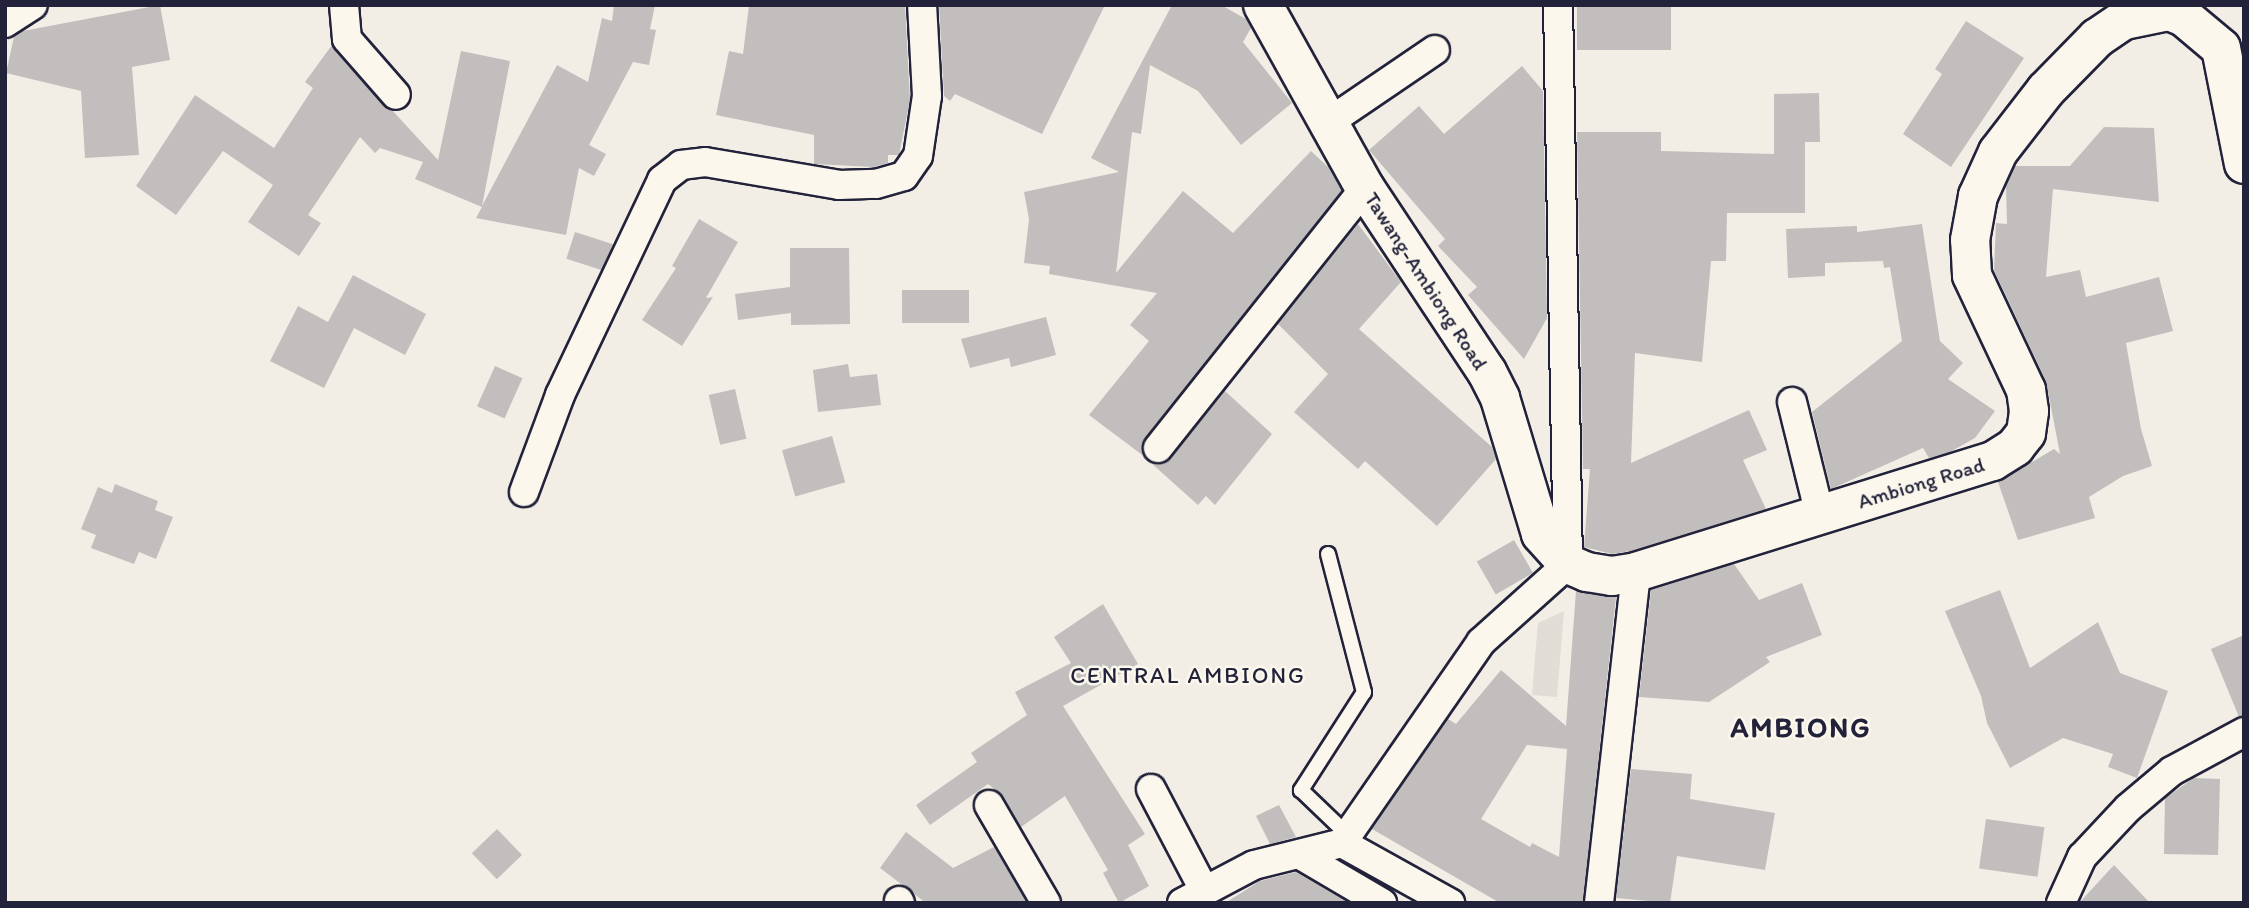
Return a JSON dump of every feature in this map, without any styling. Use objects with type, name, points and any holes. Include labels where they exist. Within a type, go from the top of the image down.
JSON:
[{"type":"main road","name":"Tawang-Ambiong Road","points":[[1263,5],[1365,188],[1487,372],[1500,398],[1541,534],[1568,564]]},
{"type":"main road","name":"Ambiong Road","points":[[1568,564],[1612,576],[1636,572],[1993,461],[2026,433],[2026,390],[1972,275],[1970,240],[1978,196],[1998,152],[2046,90],[2097,37],[2124,20],[2153,8],[2184,17],[2221,48],[2244,164]]},
{"type":"street","points":[[5,23],[33,5]]},
{"type":"street","points":[[344,5],[347,39],[396,95]]},
{"type":"street","points":[[524,492],[560,395],[662,180],[681,165],[705,162],[839,185],[876,184],[904,176],[918,156],[928,96],[922,5]]},
{"type":"street","points":[[1151,789],[1193,897],[1254,865],[1302,856],[1345,839],[1481,642],[1568,564],[1558,5]]},
{"type":"street","points":[[1329,122],[1435,50]]},
{"type":"street","points":[[1158,448],[1365,188]]},
{"type":"street","points":[[1792,402],[1820,515]]},
{"type":"street","points":[[1599,903],[1636,572]]},
{"type":"street","points":[[2061,903],[2082,857],[2128,808],[2172,771],[2244,732]]},
{"type":"street","points":[[989,805],[1046,903]]},
{"type":"street","points":[[1345,839],[1450,903]]},
{"type":"street","points":[[1302,856],[1382,903]]},
{"type":"lane","points":[[1328,554],[1364,692],[1301,790],[1345,839]]},
{"type":"shaded area","points":[[1564,611],[1557,697],[1532,695],[1538,623]]},
{"type":"building","points":[[160,5],[170,60],[132,67],[139,155],[85,158],[81,91],[6,73],[14,37],[23,31]]},
{"type":"building","points":[[614,5],[655,5],[650,29],[656,30],[649,65],[633,62],[589,145],[606,154],[594,176],[579,168],[566,235],[476,218],[482,207],[415,179],[423,162],[380,148],[375,153],[360,137],[308,215],[321,223],[299,256],[248,222],[273,185],[223,151],[176,215],[136,186],[195,95],[274,148],[313,88],[305,82],[332,45],[438,160],[461,51],[510,61],[482,206],[557,65],[588,82],[602,18],[612,21]]},
{"type":"building","points":[[749,5],[905,5],[910,100],[899,155],[888,155],[888,163],[873,167],[814,164],[814,135],[716,115],[729,51],[743,54]]},
{"type":"building","points":[[939,5],[1105,5],[1042,134],[955,94],[950,101],[944,96]]},
{"type":"building","points":[[1172,5],[1221,5],[1246,19],[1251,28],[1243,42],[1292,103],[1241,145],[1198,91],[1150,65],[1141,134],[1132,132],[1116,273],[1183,191],[1233,233],[1311,151],[1328,167],[1342,191],[1145,438],[1145,457],[1089,415],[1149,341],[1130,325],[1157,293],[1049,274],[1050,266],[1024,263],[1029,219],[1024,192],[1119,172],[1091,158]]},
{"type":"building","points":[[1577,5],[1671,5],[1671,50],[1577,50]]},
{"type":"building","points":[[1966,21],[2024,58],[1951,167],[1903,134],[1942,74],[1935,69]]},
{"type":"building","points":[[1522,66],[1543,91],[1547,318],[1524,359],[1468,295],[1477,287],[1438,246],[1445,239],[1369,150],[1419,106],[1444,134]]},
{"type":"building","points":[[1819,93],[1820,142],[1805,142],[1805,213],[1727,213],[1726,261],[1711,261],[1702,362],[1635,353],[1631,463],[1749,410],[1767,450],[1743,460],[1766,509],[1631,551],[1612,554],[1584,547],[1590,469],[1583,469],[1577,132],[1661,132],[1661,151],[1774,154],[1774,94]]},
{"type":"building","points":[[2104,127],[2154,128],[2159,202],[2053,189],[2046,277],[2080,270],[2086,297],[2159,277],[2173,331],[2126,343],[2141,429],[2152,466],[2123,476],[2089,497],[2095,518],[2018,540],[1998,482],[2054,449],[2060,454],[2046,381],[1994,270],[1996,223],[2007,224],[2006,187],[2015,166],[2070,166]]},
{"type":"building","points":[[699,219],[738,242],[706,298],[713,297],[682,346],[642,320],[676,268],[672,266]]},
{"type":"building","points":[[1358,224],[1401,282],[1359,329],[1492,447],[1496,459],[1437,526],[1365,461],[1358,469],[1294,412],[1328,374],[1278,324]]},
{"type":"building","points":[[1922,224],[1940,341],[1963,363],[1948,379],[1995,411],[1975,438],[1950,452],[1929,458],[1923,448],[1831,489],[1812,412],[1902,341],[1890,267],[1884,268],[1883,261],[1825,263],[1825,276],[1788,278],[1786,229],[1857,226],[1857,232]]},
{"type":"building","points":[[575,232],[613,244],[604,271],[566,259]]},
{"type":"building","points":[[790,248],[849,248],[850,324],[791,325],[791,313],[738,320],[735,294],[790,287]]},
{"type":"building","points":[[353,275],[426,314],[405,355],[354,328],[324,388],[270,361],[298,306],[328,322]]},
{"type":"building","points":[[902,290],[969,290],[969,323],[902,323]]},
{"type":"building","points":[[1046,317],[1056,355],[1011,367],[1009,358],[970,368],[961,339]]},
{"type":"building","points":[[848,364],[850,377],[877,374],[881,405],[818,412],[813,370]]},
{"type":"building","points":[[495,366],[522,378],[505,418],[477,406]]},
{"type":"building","points":[[735,389],[746,439],[720,445],[709,395]]},
{"type":"building","points":[[1225,391],[1272,434],[1215,505],[1206,496],[1198,505],[1150,462],[1163,464],[1171,458]]},
{"type":"building","points":[[832,436],[845,482],[795,496],[782,450]]},
{"type":"building","points":[[115,484],[158,501],[155,510],[173,517],[156,559],[139,552],[134,564],[91,548],[96,535],[81,529],[98,487],[112,493]]},
{"type":"building","points":[[1514,540],[1533,573],[1496,594],[1477,562]]},
{"type":"building","points":[[1734,564],[1759,600],[1802,583],[1822,635],[1766,657],[1770,662],[1709,702],[1639,697],[1651,590]]},
{"type":"building","points":[[2000,590],[2030,668],[2098,622],[2120,673],[2168,691],[2137,778],[2108,767],[2113,754],[2063,738],[2010,768],[1987,723],[1981,696],[1945,611]]},
{"type":"building","points":[[1576,591],[1616,597],[1583,903],[1500,903],[1372,829],[1448,719],[1456,724],[1501,670],[1566,726]],"holes":[[[1527,745],[1567,749],[1559,857],[1532,843],[1530,847],[1481,819]]]},
{"type":"building","points":[[1103,604],[1138,664],[1063,706],[1145,834],[1128,845],[1149,886],[1119,903],[1103,873],[1108,870],[1065,796],[1021,827],[1003,796],[988,784],[930,825],[916,805],[977,762],[971,753],[1027,715],[1015,692],[1071,663],[1054,637]]},
{"type":"building","points":[[2244,635],[2244,715],[2239,717],[2211,649]]},
{"type":"building","points":[[1631,769],[1692,774],[1690,799],[1775,813],[1765,870],[1677,856],[1670,903],[1616,898]]},
{"type":"building","points":[[2194,778],[2220,779],[2218,855],[2164,854],[2165,798]]},
{"type":"building","points":[[1279,805],[1296,837],[1270,844],[1256,816]]},
{"type":"building","points":[[1986,819],[2044,827],[2037,877],[1979,869]]},
{"type":"building","points":[[497,829],[522,855],[497,879],[472,853]]},
{"type":"building","points":[[906,832],[953,868],[994,847],[1027,903],[926,903],[880,868]]},
{"type":"building","points":[[2114,865],[2150,903],[2079,903]]},
{"type":"building","points":[[1296,872],[1349,903],[1225,903],[1260,881]]},
{"type":"district","name":"CENTRAL AMBIONG","points":[[1188,675]]},
{"type":"district","name":"AMBIONG","points":[[1801,727]]}]
